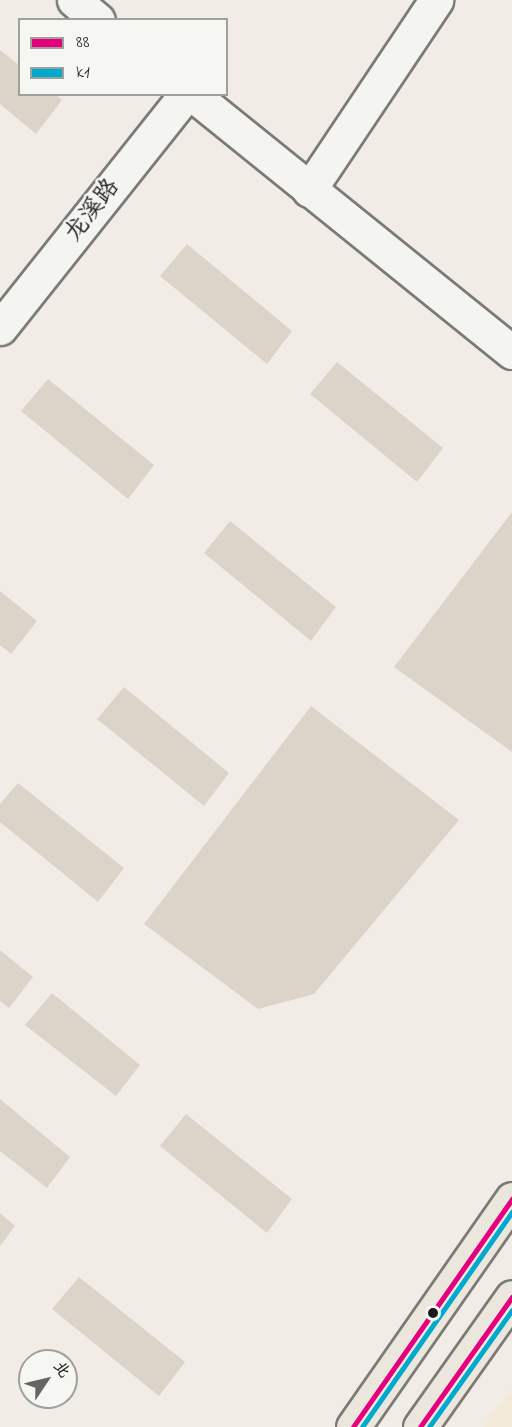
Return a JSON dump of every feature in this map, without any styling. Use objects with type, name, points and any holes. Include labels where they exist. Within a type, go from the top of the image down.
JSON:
[{"type":"main road","points":[[353,1427],[512,1199]]},
{"type":"main road","points":[[420,1427],[512,1297]]},
{"type":"street","points":[[74,0],[96,18]]},
{"type":"street","points":[[309,190],[436,0]]},
{"type":"street","name":"龙溪路","points":[[0,328],[184,96]]},
{"type":"street","points":[[194,96],[512,352]]},
{"type":"shaded area","points":[[512,1388],[512,1427],[483,1427]]},
{"type":"building","points":[[0,50],[18,64],[18,96],[57,96],[62,100],[36,134],[0,104]]},
{"type":"building","points":[[187,244],[292,331],[267,364],[160,276]]},
{"type":"building","points":[[337,362],[443,448],[417,482],[310,394]]},
{"type":"building","points":[[48,379],[154,465],[128,499],[21,411]]},
{"type":"building","points":[[512,512],[512,752],[394,667]]},
{"type":"building","points":[[230,521],[336,607],[311,641],[204,553]]},
{"type":"building","points":[[0,591],[37,621],[11,654],[0,645]]},
{"type":"building","points":[[124,687],[229,773],[204,806],[97,719]]},
{"type":"building","points":[[311,706],[459,820],[314,994],[258,1009],[144,924]]},
{"type":"building","points":[[18,783],[124,868],[98,902],[0,822],[0,804]]},
{"type":"building","points":[[0,950],[33,977],[9,1008],[0,1001]]},
{"type":"building","points":[[52,993],[140,1065],[116,1096],[25,1025]]},
{"type":"building","points":[[0,1099],[70,1157],[47,1188],[0,1151]]},
{"type":"building","points":[[186,1114],[292,1199],[267,1233],[160,1146]]},
{"type":"building","points":[[0,1213],[15,1226],[0,1246]]},
{"type":"building","points":[[79,1277],[185,1362],[159,1396],[52,1309]]},
{"type":"transit line","name":"88","points":[[353,1427],[512,1199]]},
{"type":"transit line","name":"k1","points":[[362,1427],[512,1212]]},
{"type":"transit line","name":"88","points":[[420,1427],[512,1297]]},
{"type":"transit line","name":"k1","points":[[429,1427],[512,1310]]}]
